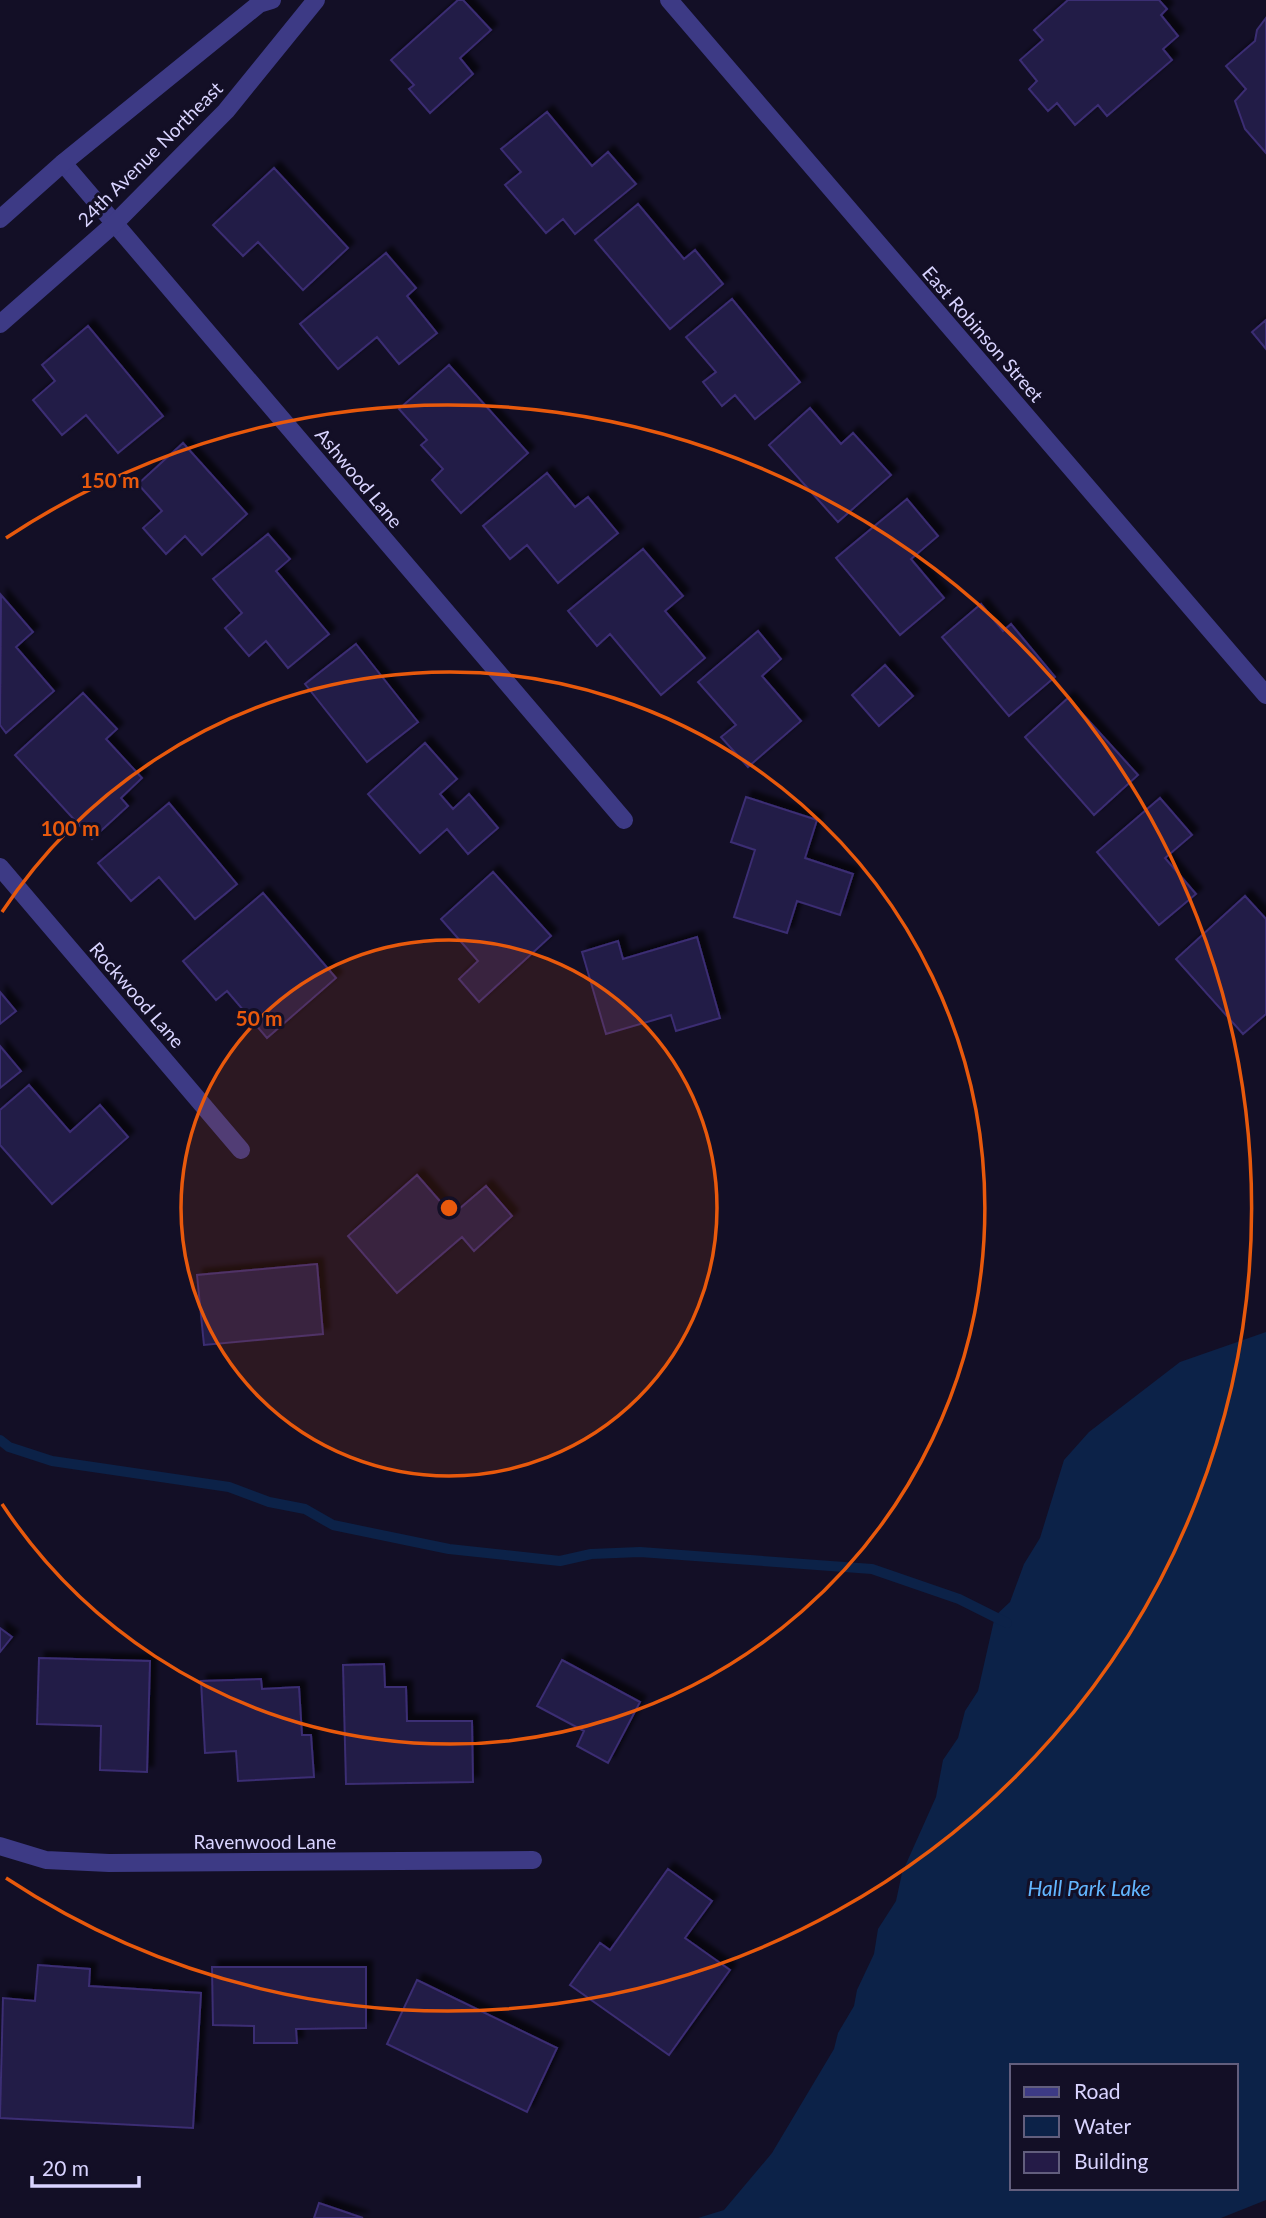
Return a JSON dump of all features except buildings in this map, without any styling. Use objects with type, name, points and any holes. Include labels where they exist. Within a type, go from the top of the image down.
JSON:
[{"type":"street","name":"24th Avenue Northeast","points":[[0,219],[63,163],[259,4],[272,0]]},
{"type":"street","name":"24th Avenue Northeast","points":[[0,324],[114,224],[226,111],[316,0]]},
{"type":"street","name":"East Robinson Street","points":[[669,0],[1266,695]]},
{"type":"street","name":"Ashwood Lane","points":[[63,163],[624,820]]},
{"type":"street","name":"Rockwood Lane","points":[[0,867],[241,1150]]},
{"type":"street","name":"Ravenwood Lane","points":[[0,1846],[46,1860],[109,1863],[533,1860]]},
{"type":"water","name":"Hall Park Lake","points":[[1266,1332],[1266,2200],[1221,2218],[698,2218],[724,2210],[772,2153],[834,2049],[838,2033],[854,2006],[857,1990],[874,1954],[878,1929],[896,1901],[902,1873],[936,1797],[943,1760],[958,1738],[965,1711],[978,1691],[995,1616],[1010,1602],[1024,1564],[1040,1538],[1064,1460],[1089,1432],[1180,1362]]},
{"type":"waterway","points":[[0,1440],[9,1447],[52,1461],[229,1487],[269,1502],[305,1509],[333,1525],[449,1549],[560,1561],[591,1554],[640,1552],[872,1569],[959,1599],[1007,1623]]}]
